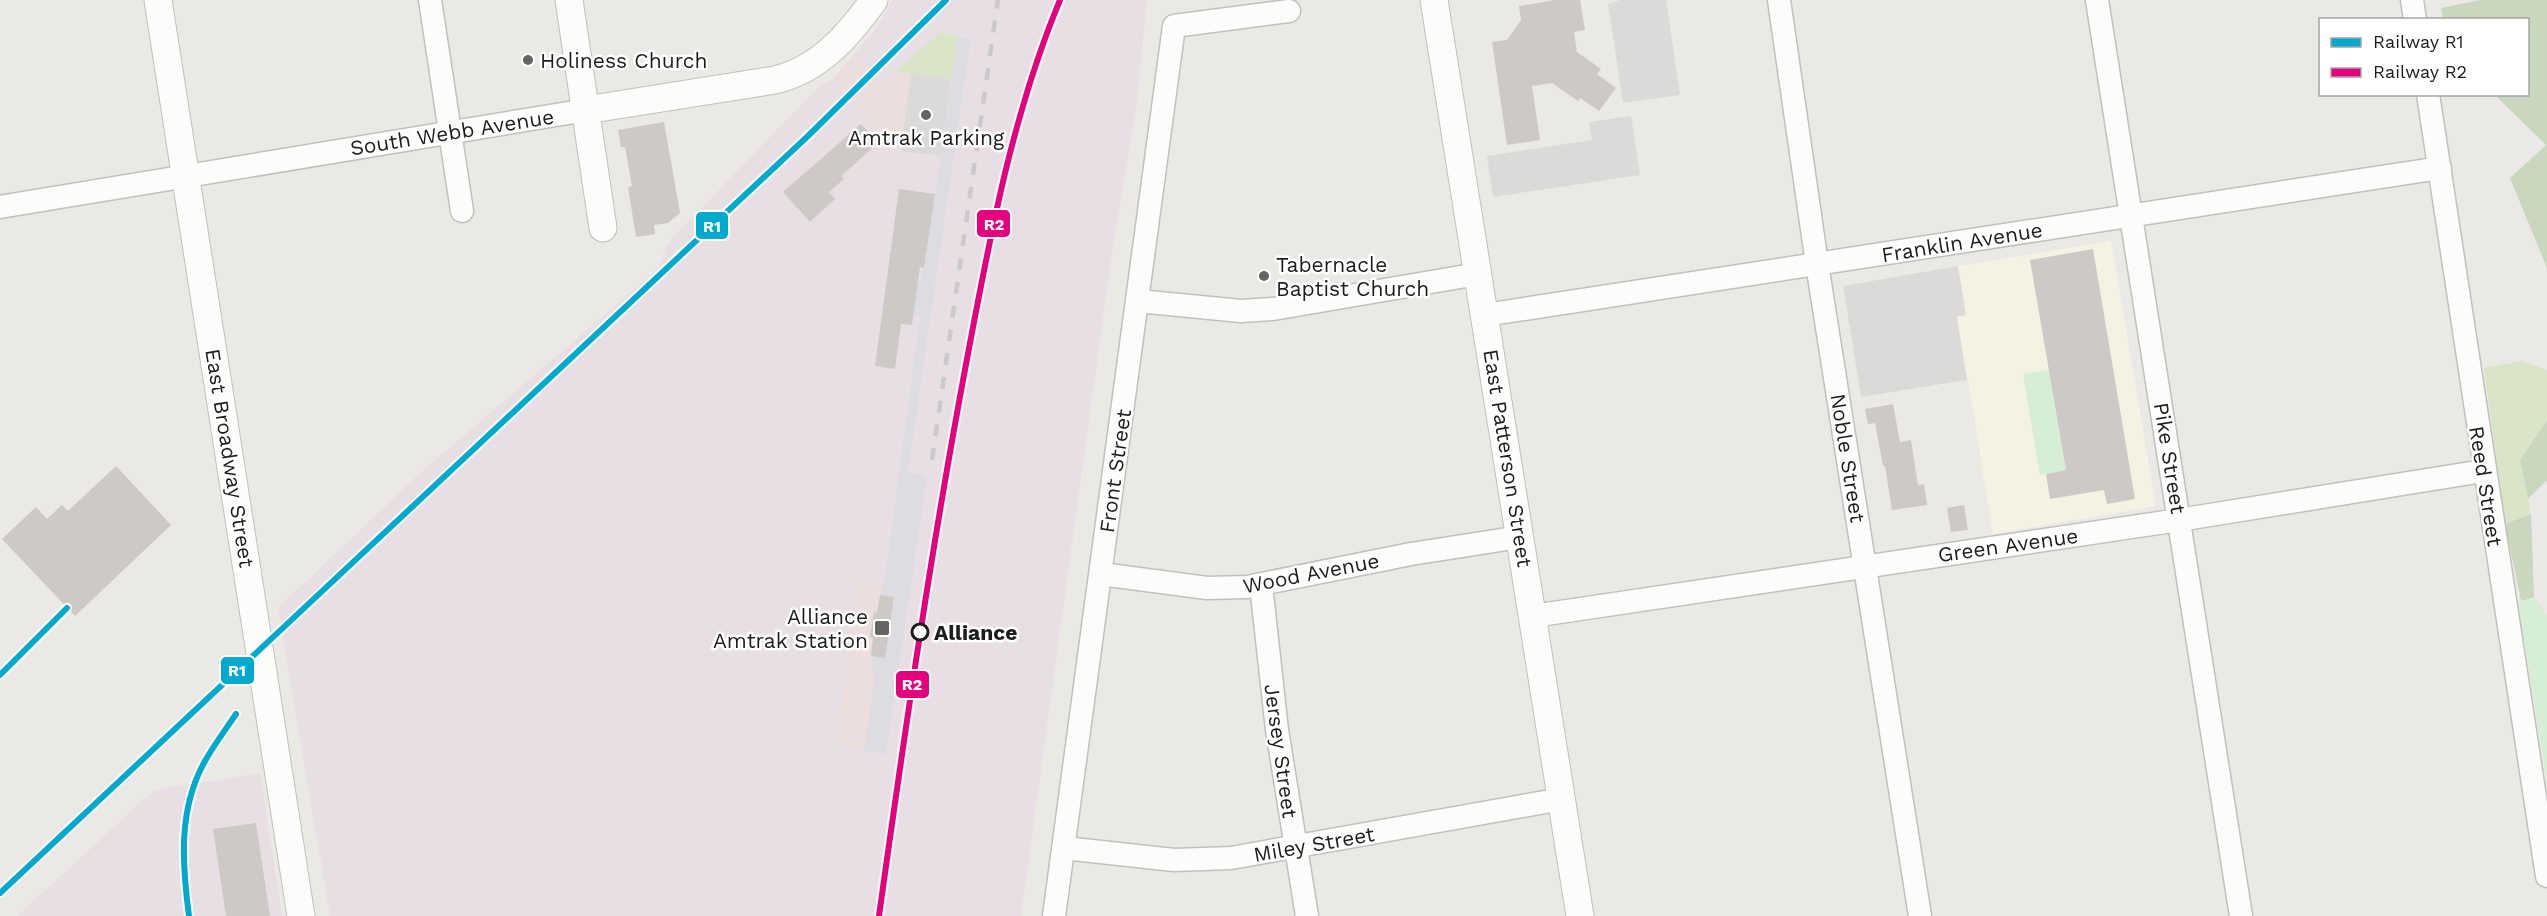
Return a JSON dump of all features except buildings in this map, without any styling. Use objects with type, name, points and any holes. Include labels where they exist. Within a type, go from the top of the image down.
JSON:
[{"type":"street","name":"East Broadway Street","points":[[158,0],[301,916]]},
{"type":"street","points":[[430,0],[462,211]]},
{"type":"street","points":[[569,0],[603,228]]},
{"type":"street","name":"South Webb Avenue","points":[[0,207],[789,77],[808,69],[825,57],[874,0]]},
{"type":"street","name":"East Patterson Street","points":[[1434,0],[1580,916]]},
{"type":"street","name":"Noble Street","points":[[1779,0],[1817,264],[1920,916]]},
{"type":"street","name":"Pike Street","points":[[2097,0],[2241,916]]},
{"type":"street","points":[[2412,0],[2415,18]]},
{"type":"street","name":"Front Street","points":[[1054,916],[1174,26],[1289,10]]},
{"type":"street","name":"Reed Street","points":[[2428,96],[2483,471],[2547,876]]},
{"type":"street","name":"Franklin Avenue","points":[[1485,315],[2440,168]]},
{"type":"street","points":[[1138,301],[1241,311],[1273,309],[1478,274]]},
{"type":"street","name":"Green Avenue","points":[[1533,616],[2179,520],[2483,471]]},
{"type":"street","name":"Wood Avenue","points":[[1101,574],[1207,588],[1261,585],[1411,554],[1520,537]]},
{"type":"street","name":"Jersey Street","points":[[1261,585],[1277,730],[1307,916]]},
{"type":"street","name":"Miley Street","points":[[1064,848],[1174,860],[1202,860],[1296,848],[1562,799]]},
{"type":"shaded area","points":[[892,0],[1147,0],[1137,104],[1110,267],[1021,916],[330,916],[278,608],[421,472],[659,268],[668,243],[821,84],[832,80],[901,151],[941,156],[924,268],[917,285],[914,316],[920,317],[884,584],[860,581],[837,746],[886,754],[926,475],[908,472],[971,38],[940,32],[884,84],[854,54],[877,28]]},
{"type":"shaded area","points":[[1620,0],[1666,0],[1680,95],[1623,103],[1608,4]]},
{"type":"shaded area","points":[[958,36],[886,754],[837,746],[860,581],[884,584],[941,157],[901,151],[832,80],[854,54],[884,84],[895,72],[951,79]]},
{"type":"shaded area","points":[[958,36],[971,38],[908,472],[927,475],[886,754],[864,751],[874,682],[871,656],[885,658],[894,597],[880,595],[884,584],[920,317],[913,316],[917,285],[924,268]]},
{"type":"shaded area","name":"Amtrak Parking","points":[[911,73],[951,79],[941,156],[901,151]]},
{"type":"shaded area","points":[[1631,116],[1640,175],[1493,197],[1487,156],[1592,140],[1589,122]]},
{"type":"shaded area","points":[[2111,241],[2156,506],[1993,534],[1968,380],[1861,397],[1843,286]]},
{"type":"shaded area","points":[[1958,266],[1966,315],[1957,317],[1967,380],[1861,397],[1843,286]]},
{"type":"shaded area","points":[[260,773],[282,916],[17,916],[154,790]]},
{"type":"green space","points":[[2480,0],[2547,0],[2547,268],[2510,178],[2546,145],[2496,96],[2529,96],[2529,18],[2443,18],[2441,8]]},
{"type":"green space","points":[[940,32],[958,36],[951,79],[895,72]]},
{"type":"green space","points":[[2521,361],[2547,370],[2547,420],[2520,460],[2531,514],[2505,524],[2484,368]]},
{"type":"green space","points":[[2049,370],[2066,470],[2040,475],[2023,374]]},
{"type":"green space","points":[[2547,420],[2547,480],[2528,499],[2520,460]]},
{"type":"green space","points":[[2531,514],[2534,597],[2547,616],[2547,724],[2505,524]]},
{"type":"green space","points":[[2534,597],[2547,616],[2547,780],[2518,602]]},
{"type":"railway","points":[[0,893],[809,135],[946,0]]},
{"type":"railway","points":[[932,460],[998,0]]},
{"type":"railway","points":[[879,916],[931,567],[984,268],[1004,177],[1028,87],[1060,0]]},
{"type":"railway","points":[[0,675],[67,608]]},
{"type":"railway","points":[[189,916],[184,837],[190,798],[205,761],[236,714]]},
{"type":"rail line","name":"R1","points":[[0,893],[809,135],[946,0]]},
{"type":"rail line","name":"R2","points":[[879,916],[931,567],[984,268],[1004,177],[1028,87],[1060,0]]},
{"type":"rail line","name":"R1","points":[[0,675],[67,608]]},
{"type":"rail line","name":"R1","points":[[189,916],[184,837],[190,798],[205,761],[236,714]]},
{"type":"place","name":"Holiness Church","points":[[528,60]]},
{"type":"place","name":"Amtrak Parking","points":[[926,115]]},
{"type":"place","name":"Tabernacle Baptist Church","points":[[1264,276]]},
{"type":"place","name":"Alliance Amtrak Station","points":[[882,628]]},
{"type":"place","name":"Alliance","points":[[920,632]]}]
